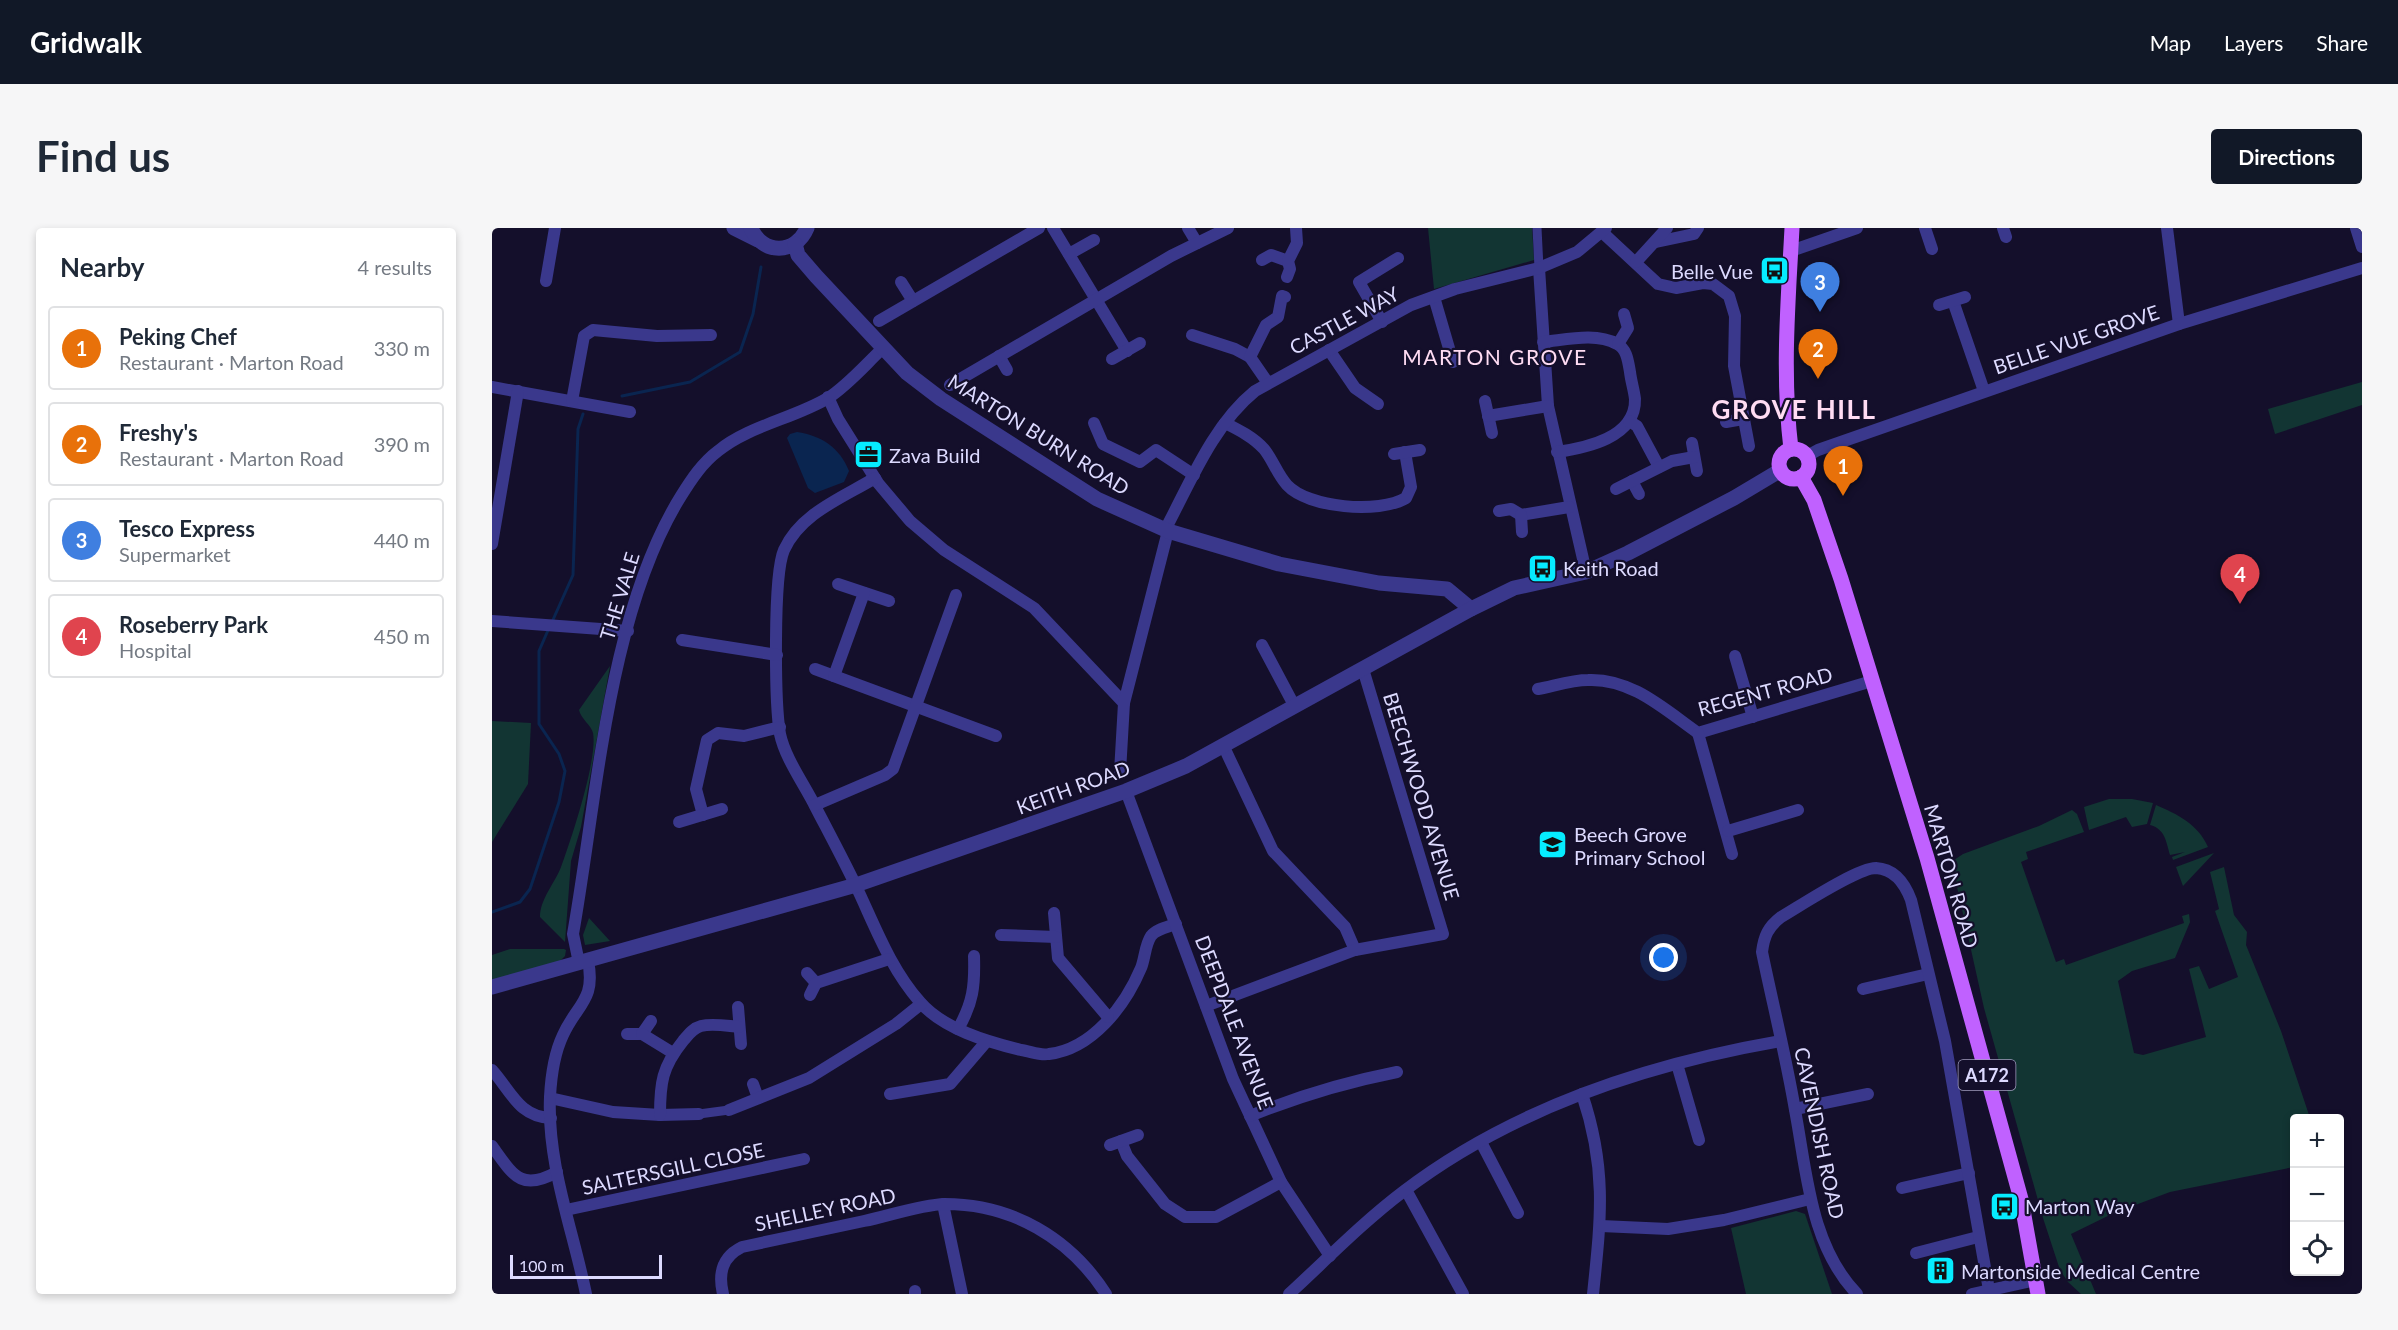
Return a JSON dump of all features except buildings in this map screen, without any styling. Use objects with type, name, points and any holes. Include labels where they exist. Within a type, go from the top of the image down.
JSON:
[{"type":"main road","points":[[1791,449],[1786,407],[1785,351],[1792,228]]},
{"type":"main road","points":[[1791,449],[1800,450],[1807,456],[1809,465],[1801,477],[1787,477],[1781,470],[1781,457],[1791,449]]},
{"type":"main road","name":"MARTON ROAD","points":[[1801,477],[1814,500],[1832,551],[1927,858],[2018,1188],[2037,1287]]},
{"type":"street","points":[[546,281],[555,228]]},
{"type":"street","points":[[734,228],[754,234],[778,249],[795,244],[807,228]]},
{"type":"street","points":[[879,321],[1039,228]]},
{"type":"street","points":[[1053,228],[1127,351]]},
{"type":"street","points":[[1188,228],[1197,243]]},
{"type":"street","points":[[950,385],[1096,299],[1228,228]]},
{"type":"street","points":[[1287,277],[1290,269],[1288,261],[1297,243],[1296,228]]},
{"type":"street","points":[[1537,228],[1548,406],[1569,507],[1586,572]]},
{"type":"street","points":[[1636,262],[1667,228]]},
{"type":"street","points":[[1656,242],[1694,234],[1698,228]]},
{"type":"street","points":[[1791,251],[1857,228]]},
{"type":"street","points":[[1925,228],[1932,249]]},
{"type":"street","points":[[2168,228],[2179,324]]},
{"type":"street","points":[[2356,228],[2362,247]]},
{"type":"street","points":[[1604,230],[1658,284],[1666,287],[1713,284],[1729,297],[1735,316],[1734,366],[1749,446]]},
{"type":"street","name":"CASTLE WAY","points":[[1166,530],[1194,475],[1225,423],[1240,403],[1268,383],[1411,305],[1539,268],[1577,252],[1604,230]]},
{"type":"street","points":[[1069,254],[1094,240]]},
{"type":"street","name":"MARTON BURN ROAD","points":[[795,244],[798,255],[882,349],[940,399],[1097,499],[1166,530],[1318,573],[1379,583],[1447,589],[1471,609]]},
{"type":"street","points":[[1262,260],[1270,255],[1288,261]]},
{"type":"street","points":[[1382,322],[1359,282],[1398,258]]},
{"type":"street","name":"BELLE VUE GROVE","points":[[1807,456],[1984,391],[2179,324],[2362,268]]},
{"type":"street","points":[[902,282],[913,301]]},
{"type":"street","points":[[1250,357],[1266,325],[1278,317],[1282,296],[1285,297]]},
{"type":"street","points":[[1434,297],[1453,362]]},
{"type":"street","points":[[1939,305],[1965,297]]},
{"type":"street","points":[[1953,301],[1984,391]]},
{"type":"street","points":[[1618,344],[1628,328],[1624,314]]},
{"type":"street","points":[[572,401],[584,336],[593,330],[657,336],[711,335]]},
{"type":"street","points":[[1192,335],[1235,349],[1250,357],[1268,383]]},
{"type":"street","points":[[1543,342],[1597,338],[1618,344],[1627,354],[1635,401],[1629,421],[1607,438],[1589,447],[1557,452]]},
{"type":"street","points":[[1112,359],[1140,343]]},
{"type":"street","name":"THE VALE","points":[[586,1294],[557,1172],[550,1118],[550,1098],[554,1065],[563,1035],[588,997],[591,976],[583,962],[573,934],[612,697],[649,560],[668,518],[694,475],[718,450],[828,397],[882,349]]},
{"type":"street","points":[[1329,350],[1354,388],[1378,404]]},
{"type":"street","points":[[999,356],[1007,370]]},
{"type":"street","points":[[492,387],[630,412]]},
{"type":"street","points":[[492,544],[518,391]]},
{"type":"street","points":[[828,397],[838,420],[875,478],[910,521],[944,550],[1034,608],[1124,703]]},
{"type":"street","points":[[1485,401],[1492,433]]},
{"type":"street","points":[[1488,416],[1548,406]]},
{"type":"street","points":[[1726,422],[1743,419]]},
{"type":"street","points":[[1629,421],[1637,426],[1659,467]]},
{"type":"street","points":[[1094,423],[1103,444],[1140,462],[1156,450],[1194,475]]},
{"type":"street","points":[[1225,423],[1244,432],[1264,449],[1286,484],[1296,493],[1343,507],[1360,509],[1406,498],[1412,487],[1399,453],[1420,450]]},
{"type":"street","points":[[1692,442],[1697,471]]},
{"type":"street","points":[[1616,489],[1659,467],[1694,457]]},
{"type":"street","points":[[1471,609],[1514,588],[1586,572],[1724,503],[1781,470]]},
{"type":"street","points":[[875,478],[812,516],[791,537],[781,558],[779,570],[777,655],[780,727],[786,749],[856,885],[889,959],[921,1004],[958,1029],[986,1042],[1046,1055],[1075,1049],[1094,1034],[1127,996],[1141,968],[1151,936],[1176,924]]},
{"type":"street","points":[[1632,481],[1639,494]]},
{"type":"street","points":[[1499,512],[1510,509],[1521,515],[1569,507]]},
{"type":"street","points":[[1521,515],[1522,532]]},
{"type":"street","points":[[1120,772],[1124,703],[1166,530]]},
{"type":"street","points":[[838,584],[889,601]]},
{"type":"street","points":[[834,676],[864,593]]},
{"type":"street","points":[[815,805],[885,775],[893,769],[956,595]]},
{"type":"street","name":"KEITH ROAD","points":[[492,987],[856,885],[1126,792],[1164,776],[1295,707],[1471,609]]},
{"type":"street","points":[[492,621],[628,631]]},
{"type":"street","points":[[682,640],[777,655]]},
{"type":"street","points":[[1262,645],[1295,707]]},
{"type":"street","points":[[1735,656],[1753,717]]},
{"type":"street","points":[[815,669],[996,736]]},
{"type":"street","name":"BEECHWOOD AVENUE","points":[[1355,950],[1443,934],[1363,669]]},
{"type":"street","name":"REGENT ROAD","points":[[1538,688],[1587,680],[1617,682],[1641,693],[1698,733],[1872,681]]},
{"type":"street","points":[[703,815],[696,789],[707,740],[718,733],[744,736],[780,727]]},
{"type":"street","points":[[1698,733],[1728,831],[1732,854]]},
{"type":"street","points":[[1206,1006],[1355,950],[1345,927],[1273,851],[1223,745]]},
{"type":"street","name":"DEEPDALE AVENUE","points":[[1126,792],[1250,1116],[1281,1182],[1330,1256]]},
{"type":"street","points":[[680,822],[722,809]]},
{"type":"street","points":[[1728,831],[1798,810]]},
{"type":"street","name":"CAVENDISH ROAD","points":[[1857,1294],[1835,1263],[1810,1199],[1795,1109],[1762,952],[1763,939],[1770,925],[1860,872],[1875,868],[1890,872],[1904,883],[1911,900],[1928,974]]},
{"type":"street","points":[[1054,913],[1058,958],[1108,1017]]},
{"type":"street","points":[[1001,935],[1056,937]]},
{"type":"street","points":[[958,1029],[970,1008],[975,979],[974,956]]},
{"type":"street","points":[[807,973],[813,989],[889,959]]},
{"type":"street","points":[[1863,988],[1928,974],[1945,1041],[1989,1290]]},
{"type":"street","points":[[550,1098],[613,1112],[660,1115],[699,1114],[729,1110],[809,1078],[896,1024],[921,1004]]},
{"type":"street","points":[[738,1006],[741,1044]]},
{"type":"street","points":[[642,1034],[651,1021]]},
{"type":"street","points":[[660,1115],[660,1087],[663,1072],[673,1053],[699,1026],[739,1027]]},
{"type":"street","points":[[627,1034],[642,1034],[673,1053]]},
{"type":"street","points":[[1289,1294],[1363,1224],[1406,1190],[1509,1126],[1582,1094],[1677,1064],[1725,1051],[1781,1041]]},
{"type":"street","points":[[890,1094],[950,1084],[986,1042]]},
{"type":"street","points":[[1677,1064],[1699,1140]]},
{"type":"street","points":[[492,1070],[521,1110],[538,1118],[550,1118]]},
{"type":"street","points":[[1250,1116],[1321,1089],[1397,1072]]},
{"type":"street","points":[[753,1084],[759,1098]]},
{"type":"street","points":[[1582,1094],[1600,1158],[1600,1226],[1593,1294]]},
{"type":"street","points":[[1795,1109],[1868,1094]]},
{"type":"street","points":[[1138,1134],[1115,1143],[1165,1204],[1185,1216],[1216,1217],[1281,1182]]},
{"type":"street","points":[[1480,1143],[1518,1213]]},
{"type":"street","points":[[492,1146],[511,1172],[527,1182],[541,1181],[557,1172]]},
{"type":"street","name":"SALTERSGILL CLOSE","points":[[786,1149],[789,1163]]},
{"type":"street","name":"SALTERSGILL CLOSE","points":[[566,1210],[804,1160]]},
{"type":"street","points":[[1902,1188],[1969,1173]]},
{"type":"street","points":[[1406,1190],[1462,1294]]},
{"type":"street","points":[[1600,1226],[1668,1229],[1724,1220],[1810,1199]]},
{"type":"street","points":[[943,1204],[962,1294]]},
{"type":"street","name":"SHELLEY ROAD","points":[[723,1294],[720,1274],[723,1264],[734,1251],[742,1247],[943,1204],[983,1207],[1039,1227],[1066,1247],[1090,1271],[1106,1294]]},
{"type":"street","points":[[1916,1253],[1978,1237]]},
{"type":"street","points":[[1972,1294],[1989,1290],[2037,1287]]},
{"type":"green space","points":[[1428,228],[1532,228],[1534,260],[1434,289]]},
{"type":"green space","points":[[2362,382],[2362,405],[2275,434],[2268,409]]},
{"type":"green space","points":[[610,666],[581,827],[571,861],[565,942],[540,917],[541,910],[565,855],[583,800],[592,761],[593,733],[579,710]]},
{"type":"green space","points":[[492,721],[531,723],[528,784],[492,842]]},
{"type":"green space","points":[[2109,799],[2132,799],[2153,803],[2147,824],[2132,827],[2126,817],[2089,830],[2084,807]]},
{"type":"green space","points":[[2156,805],[2193,826],[2208,847],[2173,860],[2172,857],[2185,852],[2170,855],[2162,833],[2150,825]]},
{"type":"green space","points":[[2072,810],[2077,814],[2084,832],[2026,852],[2028,859],[2021,862],[2056,962],[2064,959],[2066,965],[2184,923],[2182,916],[2189,914],[2190,922],[2175,958],[2132,971],[2118,981],[2134,1053],[2143,1055],[2206,1037],[2189,969],[2199,966],[2209,989],[2238,977],[2215,911],[2219,909],[2210,872],[2224,867],[2234,915],[2247,932],[2246,945],[2281,1031],[2309,1114],[2290,1114],[2290,1168],[2170,1192],[2114,1213],[2071,1234],[2096,1294],[2081,1294],[2068,1282],[2060,1270],[2043,1218],[1984,1008],[1953,869],[1954,860],[1963,854],[2039,826]]},
{"type":"green space","points":[[2214,853],[2183,886],[2176,867]]},
{"type":"green space","points":[[589,918],[610,941],[585,945],[583,935]]},
{"type":"green space","points":[[510,949],[566,950],[565,956],[558,963],[492,982],[492,955]]},
{"type":"green space","points":[[1796,1211],[1805,1214],[1832,1294],[1746,1294],[1731,1228]]},
{"type":"water","points":[[797,432],[814,436],[835,449],[849,471],[844,482],[815,493],[808,488],[787,438],[790,434]]},
{"type":"waterway","points":[[622,396],[690,382],[740,352],[753,314],[761,267]]},
{"type":"waterway","points":[[552,622],[573,575],[578,429],[583,414]]},
{"type":"waterway","points":[[492,912],[520,902],[530,889],[559,802],[565,771],[559,754],[539,724],[539,651],[549,628]]},
{"type":"place","name":"Belle Vue","points":[[1774,271]]},
{"type":"place","name":"Tesco Express","points":[[1820,312]]},
{"type":"place","name":"Freshy's","points":[[1818,379]]},
{"type":"place","name":"Zava Build","points":[[868,455]]},
{"type":"place","name":"Peking Chef","points":[[1843,496]]},
{"type":"place","name":"Keith Road","points":[[1542,568]]},
{"type":"place","name":"Roseberry Park","points":[[2240,604]]},
{"type":"place","name":"Beech Grove Primary School","points":[[1553,845]]},
{"type":"place","name":"Marton Way","points":[[2004,1206]]},
{"type":"place","name":"Martonside Medical Centre","points":[[1940,1271]]},
{"type":"district","name":"MARTON GROVE","points":[[1495,356]]},
{"type":"district","name":"GROVE HILL","points":[[1794,409]]}]
